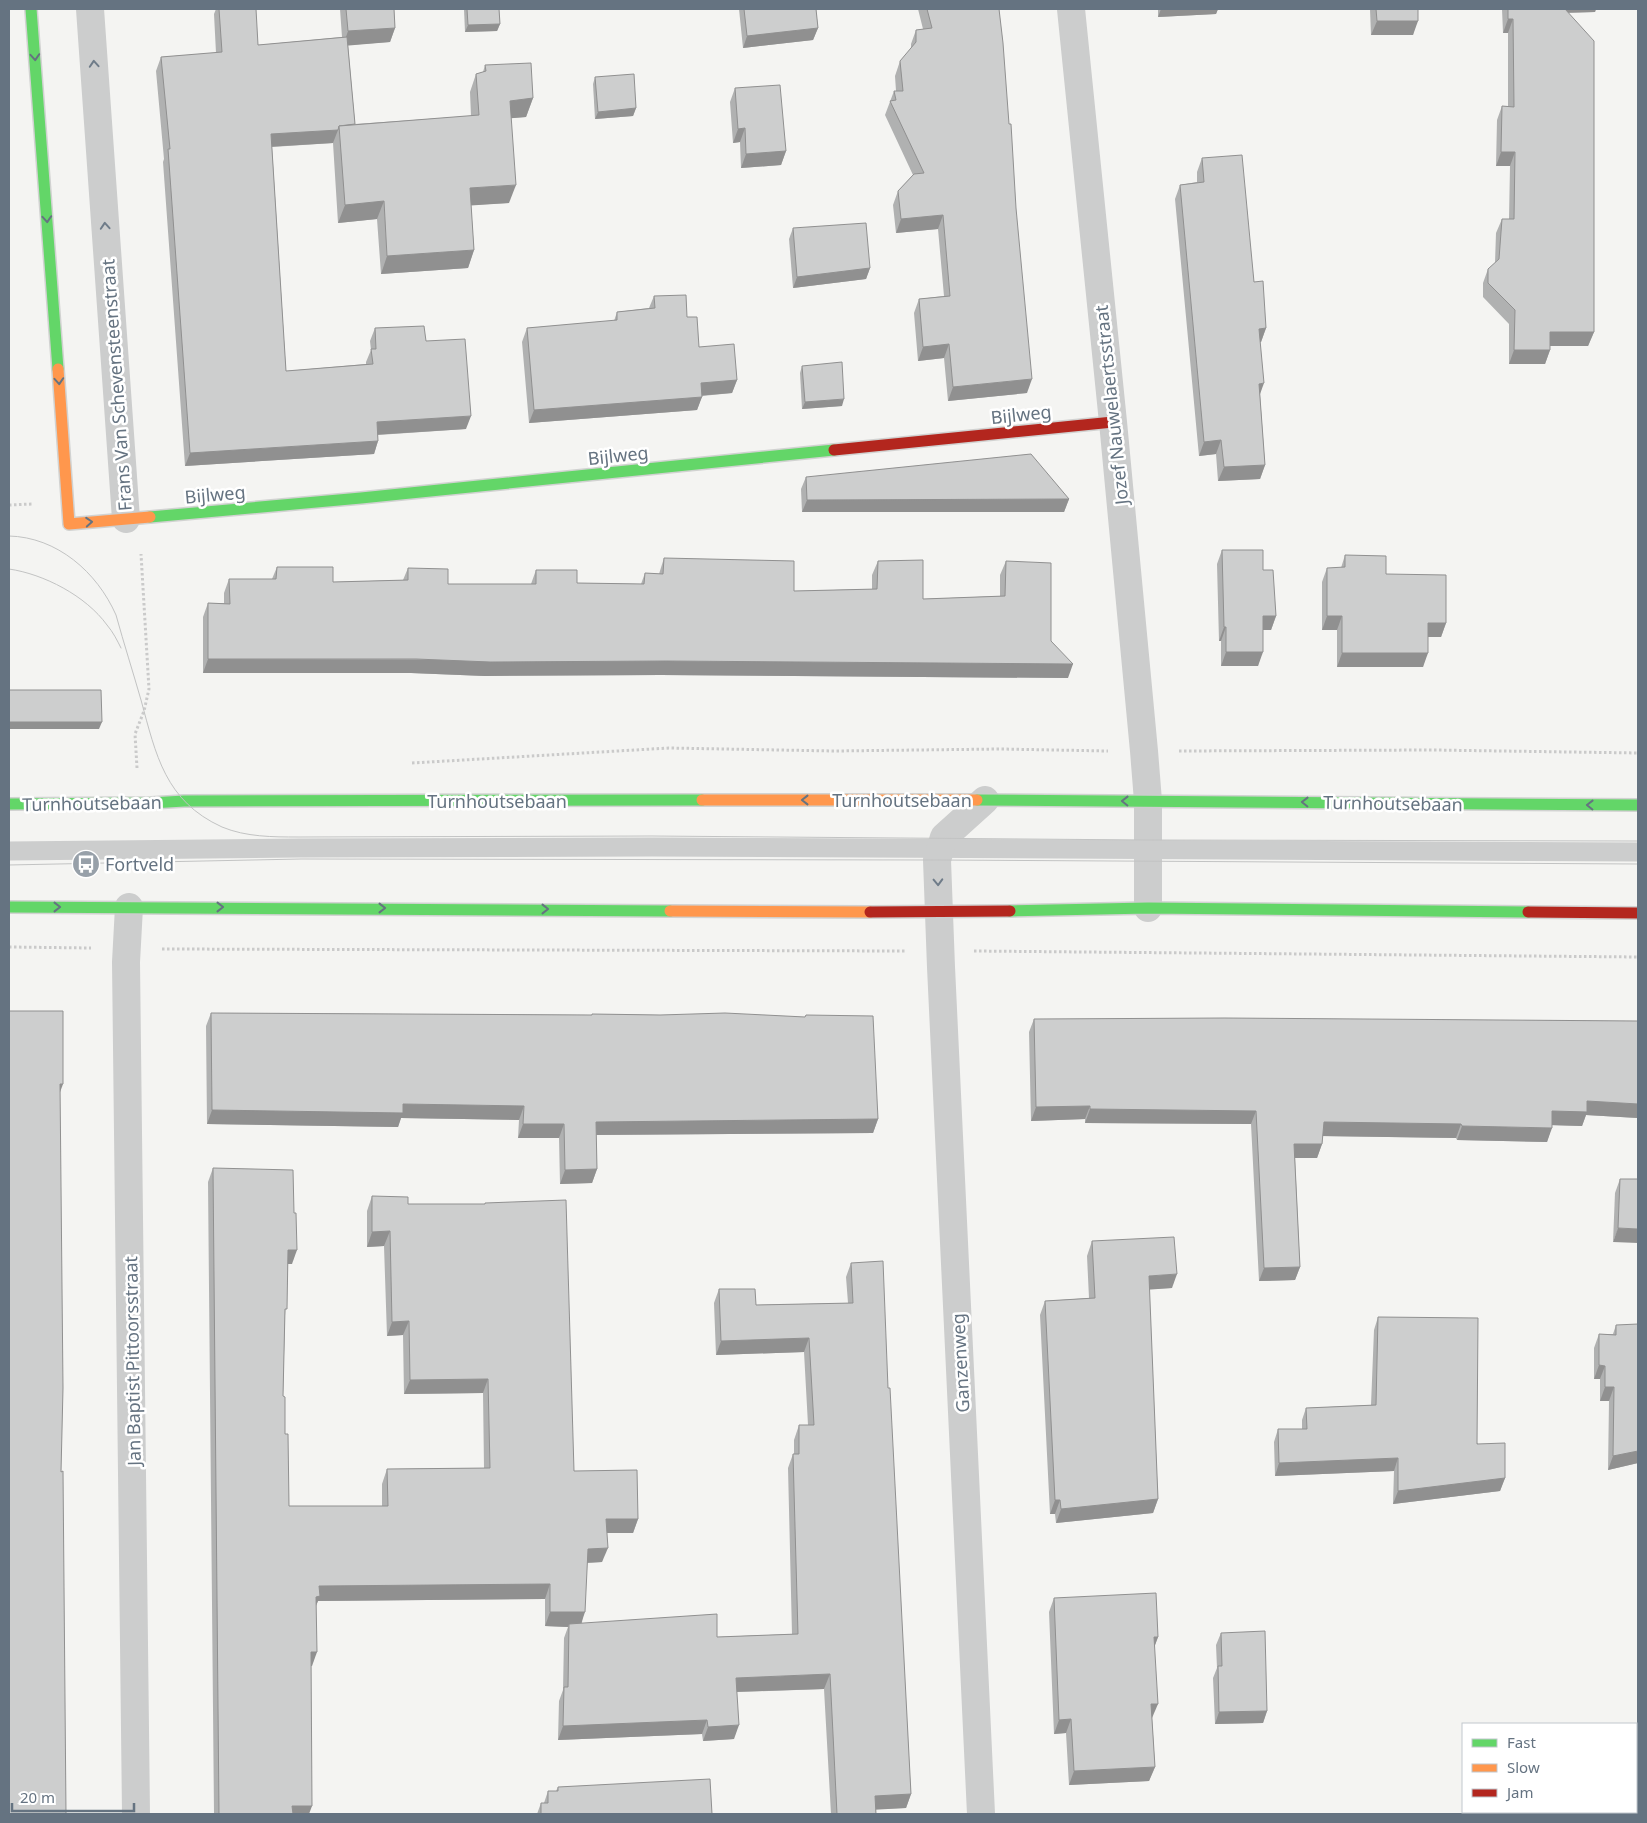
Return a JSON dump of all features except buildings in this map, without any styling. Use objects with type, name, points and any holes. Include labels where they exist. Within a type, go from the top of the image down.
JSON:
[{"type":"main road","name":"Frans Van Schevensteenstraat","points":[[31,9],[69,524],[126,519]]},
{"type":"main road","name":"Bijlweg","points":[[126,519],[361,498],[1113,422]]},
{"type":"main road","name":"Turnhoutsebaan","points":[[9,804],[184,801],[985,800],[1638,806]]},
{"type":"main road","points":[[9,907],[939,912],[1148,908],[1638,913]]},
{"type":"street","name":"Frans Van Schevensteenstraat","points":[[90,9],[126,519]]},
{"type":"street","name":"Jozef Nauwelaertsstraat","points":[[1071,9],[1113,422],[1148,801]]},
{"type":"street","name":"Turnhoutsebaan","points":[[939,912],[937,860],[944,837],[985,800]]},
{"type":"street","points":[[1148,801],[1148,908]]},
{"type":"street","name":"Jan Baptist Pittoorsstraat","points":[[129,907],[126,948],[136,1814]]},
{"type":"street","name":"Ganzenweg","points":[[939,912],[982,1814]]},
{"type":"lane","points":[[9,851],[300,848],[1638,852]]},
{"type":"path","points":[[126,519],[141,545],[148,689],[144,711],[136,734],[136,767],[150,783],[151,803]]},
{"type":"path","points":[[404,763],[669,748],[834,751],[1001,749],[1144,752],[1433,750],[1638,753]]},
{"type":"path","points":[[9,947],[941,951],[1638,957]]},
{"type":"tram line","points":[[9,536],[27,538],[59,550],[86,571],[98,585],[116,615],[158,757],[175,790],[187,804],[203,816],[222,827],[240,833],[289,837],[652,836],[1638,841]]},
{"type":"tram line","points":[[9,569],[50,581],[76,596],[98,614],[111,630],[121,648]]},
{"type":"tram line","points":[[9,865],[301,859],[1638,864]]},
{"type":"traffic: fast","points":[[31,9],[58,369]]},
{"type":"traffic: fast","points":[[150,517],[361,498],[834,450]]},
{"type":"traffic: fast","points":[[9,804],[184,801],[702,800]]},
{"type":"traffic: fast","points":[[977,800],[1638,805]]},
{"type":"traffic: fast","points":[[9,907],[670,911]]},
{"type":"traffic: fast","points":[[1010,911],[1148,908],[1528,912]]},
{"type":"traffic: slow","points":[[58,369],[69,524],[150,517]]},
{"type":"traffic: slow","points":[[702,800],[977,800]]},
{"type":"traffic: slow","points":[[670,911],[870,912]]},
{"type":"traffic: jam","points":[[834,450],[1113,422]]},
{"type":"traffic: jam","points":[[870,912],[1010,911]]},
{"type":"traffic: jam","points":[[1528,912],[1638,913]]},
{"type":"place","name":"Fortveld","points":[[86,864]]}]
